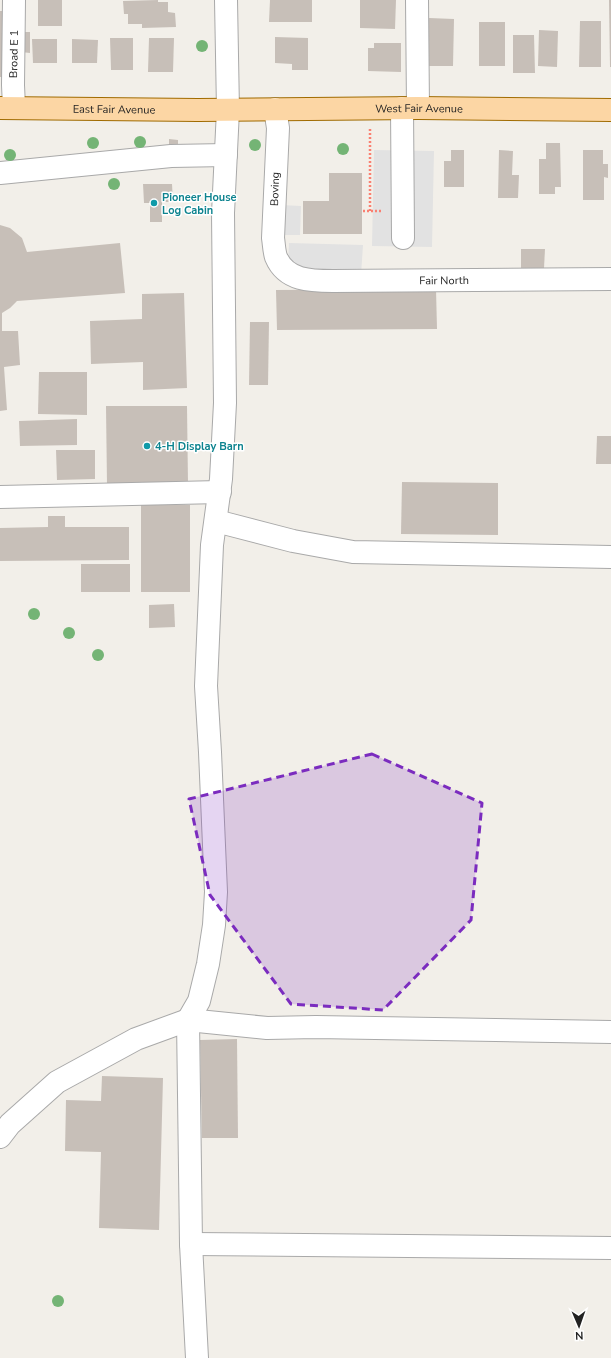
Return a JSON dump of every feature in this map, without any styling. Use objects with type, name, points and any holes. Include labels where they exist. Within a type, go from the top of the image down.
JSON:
[{"type":"main road","name":"East Fair Avenue","points":[[7,108],[228,110]]},
{"type":"main road","name":"West Fair Avenue","points":[[228,110],[410,108],[611,110]]},
{"type":"street","name":"Broad E 1","points":[[7,108],[14,0]]},
{"type":"street","points":[[197,1358],[191,1244],[188,1020],[199,1001],[208,964],[214,925],[216,892],[206,686],[212,545],[220,492],[225,403],[223,213],[228,110],[226,0]]},
{"type":"street","points":[[403,238],[417,0]]},
{"type":"street","name":"Boving","points":[[275,109],[278,128],[273,238],[276,256],[281,267]]},
{"type":"street","points":[[0,174],[171,156],[226,155]]},
{"type":"street","name":"Fair North","points":[[281,267],[293,277],[309,281],[611,279]]},
{"type":"street","points":[[0,497],[220,492]]},
{"type":"street","points":[[216,521],[293,541],[353,552],[611,557]]},
{"type":"street","points":[[0,1136],[10,1124],[57,1082],[136,1039],[188,1020],[267,1028],[611,1032]]},
{"type":"street","points":[[191,1244],[611,1248]]},
{"type":"path","points":[[370,129],[370,211]]},
{"type":"highlighted area","points":[[372,754],[482,803],[471,920],[383,1010],[291,1004],[210,895],[189,799]]},
{"type":"shaded area","points":[[374,150],[434,151],[432,247],[372,246]]},
{"type":"shaded area","points":[[281,205],[301,206],[300,235],[281,235]]},
{"type":"shaded area","points":[[289,243],[363,245],[361,275],[319,276],[288,263]]},
{"type":"building","points":[[38,0],[62,0],[62,26],[38,26]]},
{"type":"building","points":[[158,0],[158,2],[168,2],[168,12],[175,13],[176,27],[142,28],[142,24],[128,24],[128,14],[124,14],[123,1]]},
{"type":"building","points":[[270,0],[312,0],[312,22],[269,22]]},
{"type":"building","points":[[360,0],[396,0],[395,29],[360,28]]},
{"type":"building","points":[[609,0],[611,0],[611,67],[610,67]]},
{"type":"building","points":[[0,11],[7,11],[7,77],[0,77]]},
{"type":"building","points":[[429,18],[454,19],[453,66],[428,66]]},
{"type":"building","points":[[580,21],[601,21],[601,67],[579,67]]},
{"type":"building","points":[[479,22],[505,22],[505,66],[479,66]]},
{"type":"building","points":[[539,30],[558,31],[557,67],[538,66]]},
{"type":"building","points":[[20,32],[30,32],[30,53],[21,52]]},
{"type":"building","points":[[513,35],[534,35],[535,73],[513,73]]},
{"type":"building","points":[[275,37],[308,38],[308,70],[292,70],[292,64],[275,63]]},
{"type":"building","points":[[110,38],[133,38],[133,70],[111,70]]},
{"type":"building","points":[[149,38],[174,38],[173,72],[148,72]]},
{"type":"building","points":[[32,39],[57,39],[57,63],[33,63]]},
{"type":"building","points":[[72,39],[98,40],[97,63],[72,63]]},
{"type":"building","points":[[374,43],[401,43],[401,72],[368,71],[368,48],[374,48]]},
{"type":"building","points":[[169,139],[178,140],[178,149],[169,149]]},
{"type":"building","points":[[546,143],[560,143],[561,187],[555,187],[555,194],[539,194],[539,159],[546,159]]},
{"type":"building","points":[[451,150],[464,150],[464,187],[444,187],[444,161],[451,161]]},
{"type":"building","points":[[499,150],[513,151],[512,175],[519,175],[518,198],[498,198]]},
{"type":"building","points":[[583,150],[603,150],[603,164],[608,164],[608,178],[604,177],[604,200],[583,200]]},
{"type":"building","points":[[329,173],[362,173],[362,234],[303,234],[303,201],[329,201]]},
{"type":"building","name":"Pioneer House Log Cabin","points":[[143,184],[172,184],[173,202],[162,202],[162,222],[150,222],[150,203],[144,203]]},
{"type":"building","points":[[0,225],[10,228],[22,238],[27,252],[120,243],[125,293],[17,301],[2,313],[2,331],[18,331],[20,365],[4,367],[7,410],[0,411]]},
{"type":"building","points":[[521,249],[545,249],[544,268],[521,268]]},
{"type":"building","points":[[436,289],[437,329],[277,330],[276,290]]},
{"type":"building","points":[[184,293],[187,388],[143,390],[143,362],[91,364],[90,321],[142,319],[142,294]]},
{"type":"building","points":[[250,322],[269,322],[268,385],[249,385]]},
{"type":"building","points":[[39,372],[87,372],[87,415],[38,414]]},
{"type":"building","name":"4-H Display Barn","points":[[106,406],[187,406],[188,485],[107,485]]},
{"type":"building","points":[[77,419],[77,445],[20,446],[19,421]]},
{"type":"building","points":[[597,436],[611,436],[611,464],[596,464]]},
{"type":"building","points":[[56,450],[95,450],[95,479],[57,480]]},
{"type":"building","points":[[402,482],[498,483],[498,535],[401,534]]},
{"type":"building","points":[[141,505],[190,505],[190,592],[141,592]]},
{"type":"building","points":[[48,516],[65,516],[65,527],[129,527],[129,560],[0,561],[0,528],[48,527]]},
{"type":"building","points":[[81,564],[130,564],[130,592],[81,592]]},
{"type":"building","points":[[174,604],[175,627],[149,628],[149,605]]},
{"type":"building","points":[[237,1039],[238,1138],[202,1138],[200,1040]]},
{"type":"building","points":[[102,1076],[163,1078],[159,1230],[99,1228],[101,1152],[65,1151],[66,1100],[101,1101]]},
{"type":"place","name":"Pioneer House Log Cabin","points":[[154,203]]},
{"type":"place","name":"4-H Display Barn","points":[[147,446]]}]
